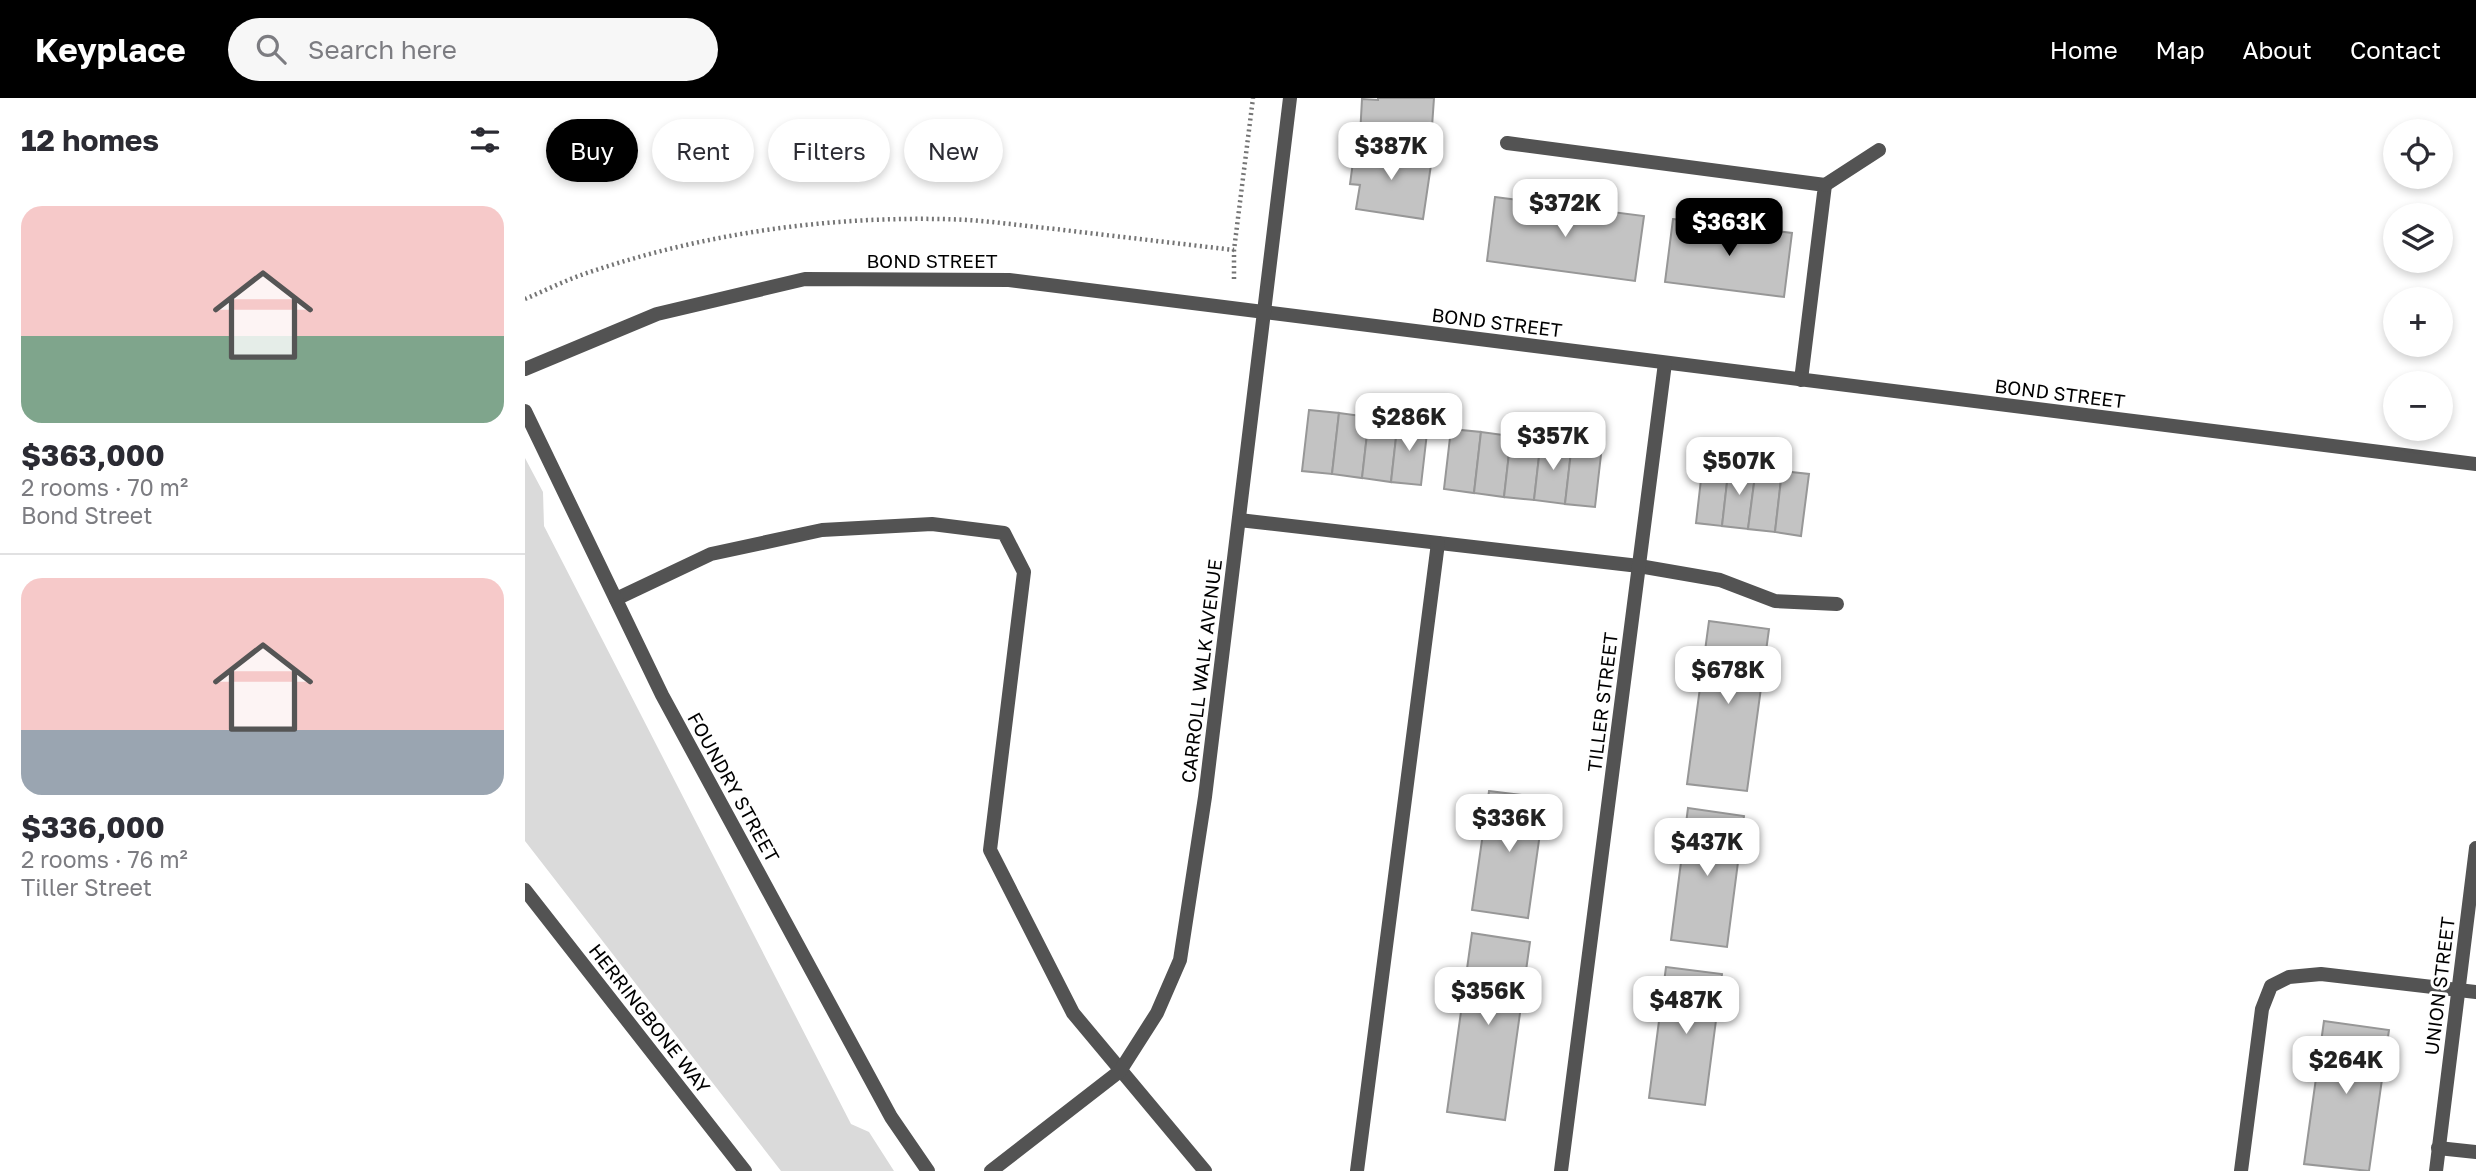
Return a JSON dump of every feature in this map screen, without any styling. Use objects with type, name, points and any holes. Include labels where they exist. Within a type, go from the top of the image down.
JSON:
[{"type":"street","name":"CARROLL WALK AVENUE","points":[[991,1171],[1120,1071],[1157,1013],[1180,960],[1205,797],[1290,98]]},
{"type":"street","points":[[1507,143],[1825,185],[1879,150]]},
{"type":"street","points":[[1801,380],[1825,185]]},
{"type":"street","name":"BOND STREET","points":[[525,369],[657,314],[805,279],[1009,280],[2476,464]]},
{"type":"street","name":"TILLER STREET","points":[[1561,1171],[1664,363]]},
{"type":"street","name":"FOUNDRY STREET","points":[[525,411],[662,695],[885,1105],[928,1171]]},
{"type":"street","points":[[1239,520],[1639,566],[1720,580],[1775,601],[1837,604]]},
{"type":"street","points":[[616,599],[711,554],[822,530],[932,524],[1003,533],[1024,572],[990,850],[1073,1013],[1205,1171]]},
{"type":"street","points":[[1357,1171],[1438,543]]},
{"type":"street","name":"UNION STREET","points":[[2436,1171],[2476,848]]},
{"type":"street","name":"HERRINGBONE WAY","points":[[525,890],[745,1171]]},
{"type":"street","points":[[2241,1171],[2262,1009],[2271,986],[2289,977],[2321,974],[2476,992]]},
{"type":"street","points":[[2438,1148],[2476,1152]]},
{"type":"path","points":[[1234,279],[1234,250],[1253,98]]},
{"type":"path","points":[[525,299],[582,275],[665,250],[789,226],[858,221],[940,219],[990,222],[1234,250]]},
{"type":"shaded area","points":[[525,458],[543,492],[544,526],[851,1124],[869,1132],[894,1171],[781,1171],[525,841]]},
{"type":"building","points":[[1434,98],[1431,141],[1360,136],[1362,99]]},
{"type":"building","points":[[1355,147],[1432,158],[1423,219],[1356,209],[1360,185],[1350,184]]},
{"type":"building","points":[[1495,197],[1644,216],[1635,281],[1487,261]]},
{"type":"building","points":[[1673,219],[1792,233],[1784,297],[1665,282]]},
{"type":"building","points":[[1309,410],[1339,413],[1332,474],[1302,471]]},
{"type":"building","points":[[1339,413],[1369,417],[1362,478],[1332,474]]},
{"type":"building","points":[[1369,417],[1398,420],[1391,482],[1362,478]]},
{"type":"building","points":[[1398,420],[1428,424],[1421,485],[1391,482]]},
{"type":"building","points":[[1451,429],[1481,432],[1474,493],[1444,489]]},
{"type":"building","points":[[1481,432],[1511,436],[1504,497],[1474,493]]},
{"type":"building","points":[[1511,436],[1541,439],[1534,500],[1504,497]]},
{"type":"building","points":[[1541,439],[1572,443],[1565,504],[1534,500]]},
{"type":"building","points":[[1572,443],[1602,446],[1595,507],[1565,504]]},
{"type":"building","points":[[1703,462],[1729,465],[1722,526],[1696,523]]},
{"type":"building","points":[[1729,465],[1756,468],[1748,529],[1722,526]]},
{"type":"building","points":[[1756,468],[1782,471],[1775,532],[1748,529]]},
{"type":"building","points":[[1782,471],[1809,474],[1801,536],[1775,532]]},
{"type":"building","points":[[1709,621],[1769,629],[1747,791],[1687,784]]},
{"type":"building","points":[[1489,791],[1545,798],[1528,918],[1472,910]]},
{"type":"building","points":[[1688,808],[1744,816],[1727,947],[1671,940]]},
{"type":"building","points":[[1472,933],[1530,942],[1505,1120],[1447,1112]]},
{"type":"building","points":[[1666,967],[1722,974],[1705,1105],[1649,1098]]},
{"type":"building","points":[[2324,1021],[2389,1030],[2369,1171],[2304,1164]]}]
